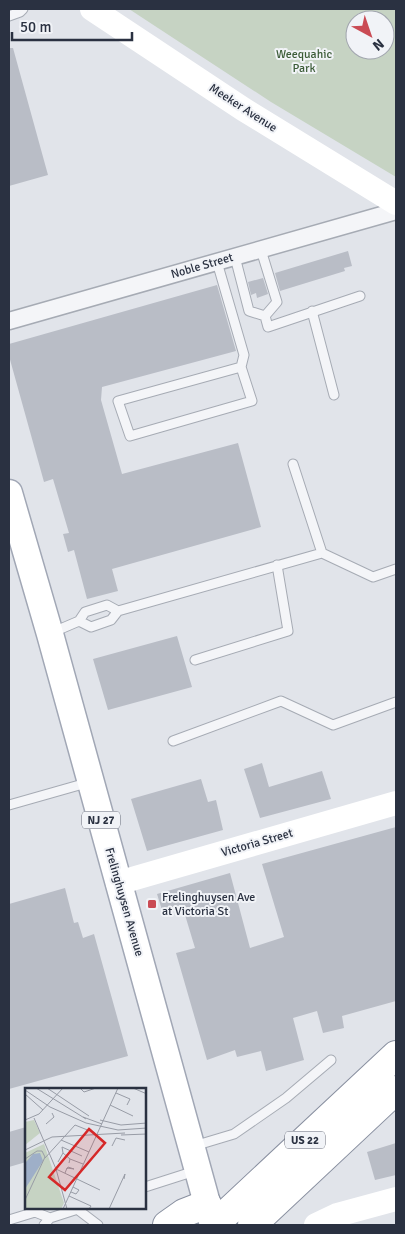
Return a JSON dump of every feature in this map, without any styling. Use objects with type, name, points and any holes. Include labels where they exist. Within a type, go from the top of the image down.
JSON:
[{"type":"highway","name":"US 22","points":[[211,1218],[396,1055]]},
{"type":"highway","name":"US 22","points":[[252,1225],[396,1090]]},
{"type":"highway","points":[[167,1225],[184,1213],[211,1218]]},
{"type":"main road","name":"Frelinghuysen Avenue","points":[[9,493],[50,634],[211,1218]]},
{"type":"street","name":"Meeker Avenue","points":[[92,9],[243,109],[396,203]]},
{"type":"street","name":"Noble Street","points":[[9,321],[396,211]]},
{"type":"street","name":"Victoria Street","points":[[118,883],[396,803]]},
{"type":"street","points":[[316,1225],[337,1215],[396,1199]]},
{"type":"lane","points":[[9,16],[23,9]]},
{"type":"lane","points":[[261,250],[278,302],[265,316]]},
{"type":"lane","points":[[235,257],[249,311],[265,316]]},
{"type":"lane","points":[[217,262],[244,355],[241,367],[252,402],[130,436],[118,401],[241,367]]},
{"type":"lane","points":[[265,316],[268,327],[360,296]]},
{"type":"lane","points":[[312,312],[334,396]]},
{"type":"lane","points":[[293,464],[322,553]]},
{"type":"lane","points":[[79,621],[91,627],[112,620],[118,611],[322,553],[373,577],[396,569]]},
{"type":"lane","points":[[195,660],[288,631],[277,565]]},
{"type":"lane","points":[[50,634],[79,621],[85,612],[107,605],[118,611]]},
{"type":"lane","points":[[173,741],[281,701],[333,725],[396,702]]},
{"type":"lane","points":[[9,805],[90,782]]},
{"type":"lane","points":[[146,1186],[195,1159],[234,1134],[286,1098],[331,1060]]},
{"type":"lane","points":[[9,1220],[35,1212],[47,1222],[77,1209]]},
{"type":"lane","points":[[80,1209],[98,1225]]},
{"type":"green space","name":"Weequahic Park","points":[[129,9],[396,9],[396,177],[271,102]]},
{"type":"building","points":[[9,48],[13,48],[48,175],[9,186]]},
{"type":"building","points":[[348,251],[352,266],[344,268],[345,271],[280,291],[275,273]]},
{"type":"building","points":[[263,278],[268,294],[257,298],[256,293],[251,295],[248,282]]},
{"type":"building","points":[[217,285],[236,351],[102,387],[101,400],[122,474],[238,443],[261,527],[112,569],[118,591],[87,599],[74,550],[68,552],[63,534],[69,533],[53,479],[44,482],[9,356],[9,344]]},
{"type":"building","points":[[177,636],[192,687],[108,710],[93,659]]},
{"type":"building","points":[[262,763],[269,787],[322,771],[331,799],[260,818],[244,769]]},
{"type":"building","points":[[201,779],[208,802],[216,800],[223,830],[147,851],[131,799]]},
{"type":"building","points":[[396,827],[396,1001],[342,1016],[344,1028],[323,1033],[317,1011],[293,1018],[304,1060],[266,1071],[261,1051],[237,1057],[235,1050],[207,1060],[176,953],[195,948],[182,905],[162,910],[157,894],[230,873],[250,948],[284,937],[262,864]]},
{"type":"building","points":[[65,888],[74,923],[78,922],[83,938],[94,934],[128,1056],[9,1089],[9,904]]},
{"type":"building","points":[[25,1127],[25,1162],[9,1167],[9,1132]]},
{"type":"building","points":[[396,1143],[396,1175],[375,1180],[367,1152]]},
{"type":"place","name":"Frelinghuysen Ave at Victoria St","points":[[152,904]]}]
